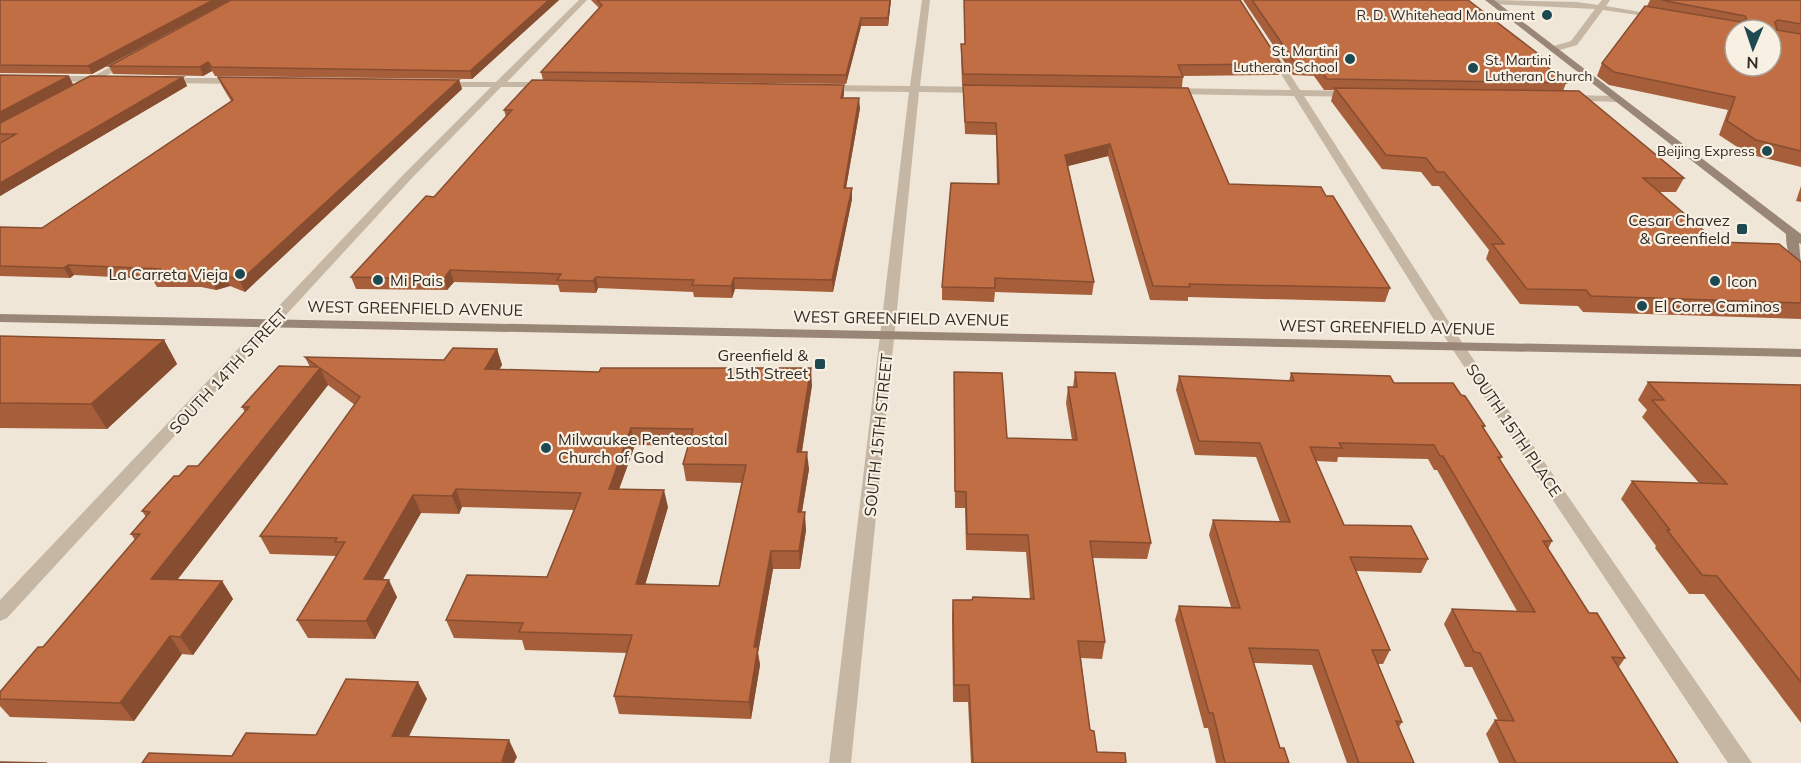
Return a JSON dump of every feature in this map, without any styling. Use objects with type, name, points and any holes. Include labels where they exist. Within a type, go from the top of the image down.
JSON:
[{"type":"main road","points":[[1490,1],[1796,237],[1796,255],[1801,261]]},
{"type":"main road","name":"WEST GREENFIELD AVENUE","points":[[0,318],[1801,353]]},
{"type":"street","name":"SOUTH 14TH STREET","points":[[0,613],[408,176],[583,0]]},
{"type":"street","name":"SOUTH 15TH STREET","points":[[840,763],[889,335],[914,89],[926,0]]},
{"type":"street","points":[[1490,1],[1604,3],[1668,18]]},
{"type":"street","points":[[1553,49],[1574,43],[1604,3]]},
{"type":"street","name":"SOUTH 15TH PLACE","points":[[1264,41],[1458,347],[1741,763]]},
{"type":"street","points":[[72,90],[132,58]]},
{"type":"street","points":[[34,78],[115,79]]},
{"type":"street","points":[[150,80],[246,81]]},
{"type":"street","points":[[425,83],[557,85]]},
{"type":"street","points":[[817,88],[995,90]]},
{"type":"street","points":[[1160,91],[1367,94]]},
{"type":"street","points":[[1556,98],[1617,99]]},
{"type":"building","points":[[0,0],[213,0],[88,66],[0,65]]},
{"type":"building","points":[[231,0],[549,0],[470,71],[212,67],[208,62],[200,67],[109,66]]},
{"type":"building","points":[[597,0],[890,0],[888,18],[861,18],[846,75],[541,72],[602,5]]},
{"type":"building","points":[[964,0],[1240,0],[1281,64],[1178,65],[1183,77],[963,74],[961,44],[965,44]]},
{"type":"building","points":[[1252,0],[1468,0],[1545,59],[1536,57],[1566,83],[1327,79],[1316,65],[1296,64]]},
{"type":"building","points":[[1661,0],[1801,0],[1801,24],[1783,21],[1783,18],[1746,18]]},
{"type":"building","points":[[1645,6],[1723,19],[1723,78],[1783,78],[1783,31],[1801,34],[1801,151],[1756,140],[1727,121],[1735,97],[1614,72],[1602,63]]},
{"type":"building","points":[[0,75],[69,76],[0,112]]},
{"type":"building","points":[[90,76],[183,77],[0,183],[0,143],[16,134],[0,134],[0,123]]},
{"type":"building","points":[[218,77],[459,80],[240,281],[225,275],[211,279],[195,276],[151,276],[160,269],[68,265],[64,268],[0,266],[0,227],[42,228],[233,100]]},
{"type":"building","points":[[532,80],[844,85],[841,98],[859,98],[844,188],[852,188],[832,280],[734,278],[731,286],[692,285],[694,280],[596,277],[593,281],[557,280],[561,274],[450,270],[444,279],[351,277],[426,196],[434,197],[512,110],[504,110]]},
{"type":"building","points":[[963,85],[1188,88],[1229,184],[1321,187],[1326,196],[1333,196],[1390,288],[1189,284],[1190,287],[1153,286],[1110,144],[1065,155],[1094,282],[995,278],[995,288],[942,287],[951,183],[999,184],[996,123],[965,122]]},
{"type":"building","points":[[1335,88],[1579,91],[1684,178],[1643,178],[1717,242],[1779,244],[1801,262],[1801,303],[1591,296],[1586,290],[1527,289],[1492,244],[1504,244],[1444,172],[1437,172],[1426,158],[1386,155]]},
{"type":"building","points":[[0,336],[164,340],[91,404],[0,403]]},
{"type":"building","points":[[453,348],[497,349],[485,369],[599,372],[601,368],[811,368],[797,452],[807,452],[798,512],[805,512],[799,551],[771,551],[754,647],[758,647],[749,702],[614,696],[632,635],[519,632],[523,623],[446,620],[467,575],[547,577],[581,493],[456,489],[452,496],[413,495],[364,579],[389,580],[366,621],[297,620],[345,542],[335,542],[337,538],[260,536],[360,397],[320,368],[151,579],[222,581],[180,637],[170,636],[120,703],[0,699],[0,692],[38,647],[43,647],[140,534],[131,534],[150,512],[142,511],[174,476],[179,476],[188,466],[198,466],[249,407],[242,407],[279,366],[318,367],[305,357],[444,360]],"holes":[[[631,428],[693,429],[683,464],[746,465],[719,586],[636,584],[664,490],[609,489]]]},
{"type":"building","points":[[954,372],[1002,373],[1007,438],[1077,440],[1068,387],[1077,387],[1075,372],[1115,373],[1151,543],[1090,541],[1105,642],[1078,641],[1090,730],[1094,731],[1097,752],[1125,753],[1126,763],[973,763],[969,685],[954,685],[953,600],[972,600],[973,597],[1034,599],[1028,535],[967,534],[966,492],[955,491]]},
{"type":"building","points":[[1291,373],[1390,376],[1394,383],[1453,383],[1461,395],[1465,396],[1485,426],[1482,426],[1502,457],[1498,457],[1552,541],[1543,541],[1589,613],[1597,613],[1625,658],[1612,657],[1678,763],[1516,763],[1495,720],[1514,721],[1480,653],[1474,652],[1452,609],[1535,612],[1443,456],[1440,456],[1434,445],[1339,443],[1342,448],[1310,447],[1344,525],[1411,526],[1428,559],[1350,557],[1390,650],[1372,650],[1402,722],[1396,721],[1414,763],[1359,763],[1318,650],[1249,648],[1280,748],[1284,748],[1289,763],[1225,763],[1213,713],[1209,713],[1179,606],[1240,608],[1213,520],[1290,522],[1260,443],[1199,441],[1179,376],[1294,381]]},
{"type":"building","points":[[1648,382],[1801,385],[1801,682],[1717,576],[1702,575],[1632,481],[1727,484],[1652,400],[1664,400]]},
{"type":"building","points":[[346,679],[418,682],[392,736],[509,740],[502,761],[506,761],[505,763],[142,763],[149,753],[232,756],[246,733],[316,735]]},
{"type":"building","points":[[0,762],[47,763],[0,763]]},
{"type":"place","name":"R. D. Whitehead Monument","points":[[1547,15]]},
{"type":"place","name":"St. Martini Lutheran School","points":[[1350,59]]},
{"type":"place","name":"St. Martini Lutheran Church","points":[[1473,68]]},
{"type":"place","name":"Beijing Express","points":[[1767,151]]},
{"type":"place","name":"Cesar Chavez & Greenfield","points":[[1742,229]]},
{"type":"place","name":"La Carreta Vieja","points":[[240,274]]},
{"type":"place","name":"Mi Pais","points":[[378,280]]},
{"type":"place","name":"Icon","points":[[1715,281]]},
{"type":"place","name":"El Corre Caminos","points":[[1642,306]]},
{"type":"place","name":"Greenfield & 15th Street","points":[[820,364]]},
{"type":"place","name":"Milwaukee Pentecostal Church of God","points":[[546,448]]}]
